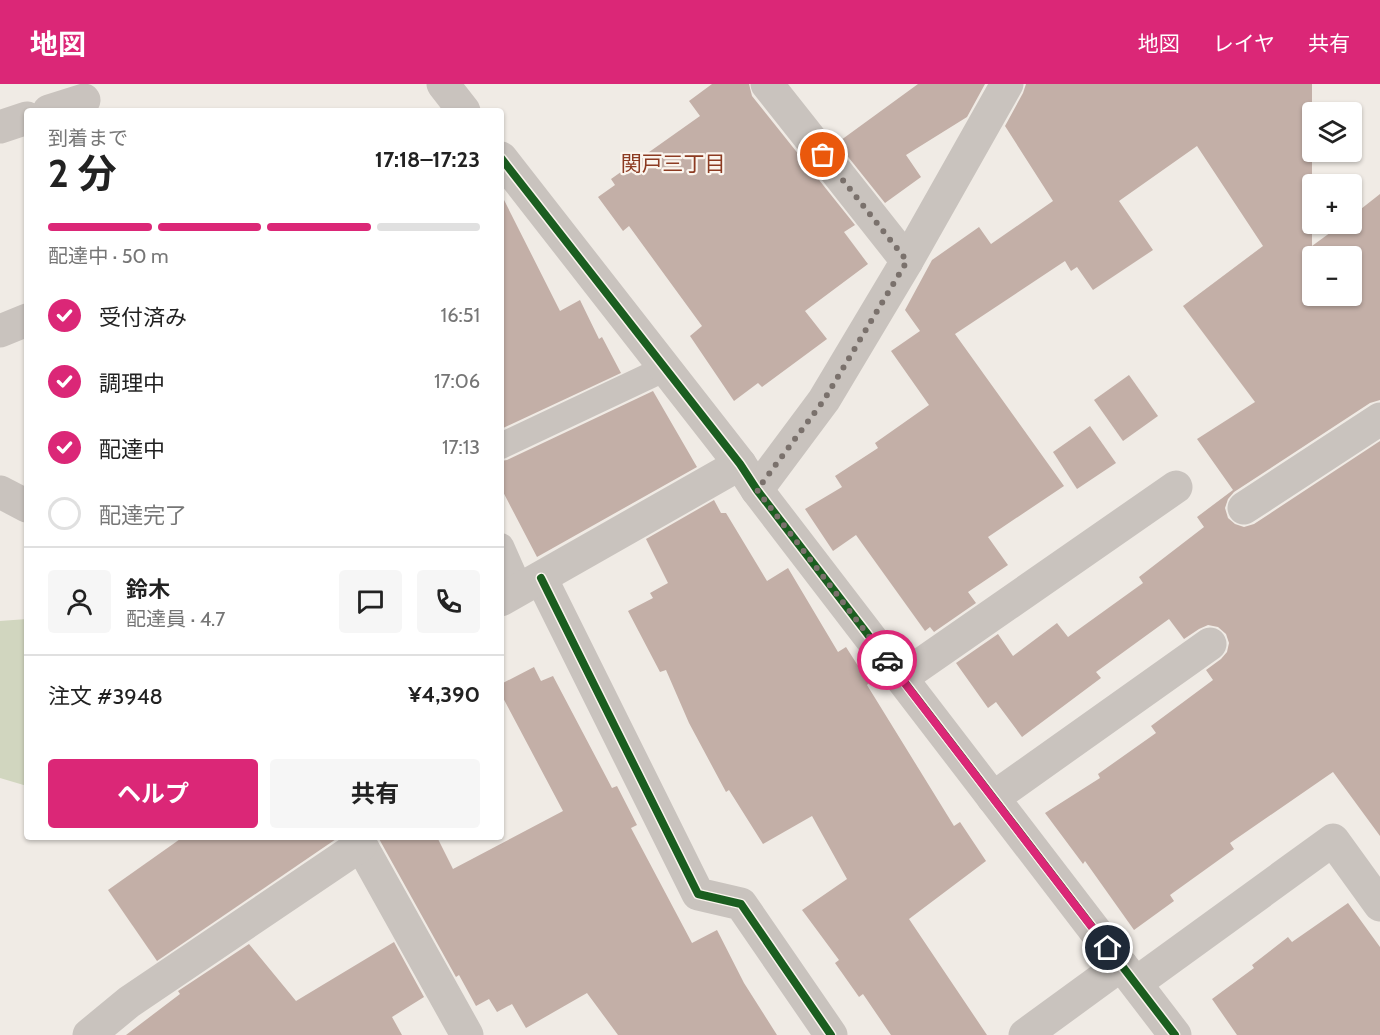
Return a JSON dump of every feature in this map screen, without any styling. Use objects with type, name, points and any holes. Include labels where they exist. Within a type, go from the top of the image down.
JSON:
[{"type":"street","points":[[767,84],[907,261]]},
{"type":"street","points":[[831,1035],[741,904],[698,894],[521,589],[748,477],[824,400],[907,261],[1007,84]]},
{"type":"street","points":[[59,108],[84,100]]},
{"type":"street","points":[[0,127],[24,119]]},
{"type":"street","points":[[504,162],[666,368],[1175,1035]]},
{"type":"street","points":[[0,331],[24,321]]},
{"type":"street","points":[[1244,508],[1380,419]]},
{"type":"street","points":[[901,678],[1176,487]]},
{"type":"street","points":[[0,492],[24,504]]},
{"type":"street","points":[[993,798],[1210,644]]},
{"type":"street","points":[[1025,1035],[1129,974],[1333,840],[1380,904]]},
{"type":"street","points":[[89,1035],[129,1002],[360,841],[467,1035]]},
{"type":"lane","points":[[504,445],[666,368]]},
{"type":"lane","points":[[504,552],[521,589]]},
{"type":"green space","points":[[24,619],[24,785],[0,778],[0,621]]},
{"type":"building","points":[[712,84],[749,84],[752,96],[855,225],[844,232],[868,264],[805,311],[827,339],[762,387],[758,383],[734,401],[690,336],[702,326],[629,226],[623,231],[598,197],[615,185],[611,179],[700,116],[689,101]]},
{"type":"building","points":[[918,84],[985,84],[967,117],[906,155],[921,177],[885,203],[837,143]]},
{"type":"building","points":[[1026,84],[1312,84],[1312,102],[1302,102],[1302,162],[1312,162],[1312,174],[1302,174],[1302,234],[1312,234],[1312,246],[1328,234],[1362,234],[1362,208],[1380,194],[1380,400],[1370,403],[1234,492],[1225,508],[1228,518],[1235,524],[1244,527],[1254,524],[1380,441],[1380,836],[1333,772],[1230,843],[1234,849],[1170,895],[1174,901],[1134,930],[1085,861],[1083,864],[1045,813],[1100,778],[1098,774],[1156,733],[1151,726],[1213,680],[1206,670],[1227,652],[1229,643],[1226,634],[1218,627],[1208,625],[1184,639],[1169,619],[1096,672],[1101,678],[1022,737],[996,702],[988,708],[956,663],[998,634],[1013,656],[1057,623],[1068,637],[1143,583],[1139,577],[1204,527],[1197,517],[1233,490],[1197,439],[1255,402],[1183,306],[1263,246],[1197,146],[1119,201],[1153,250],[1093,290],[1077,267],[1071,271],[1065,261],[955,334],[1064,486],[988,537],[1008,565],[968,592],[976,603],[934,632],[930,627],[925,631],[856,535],[833,551],[805,509],[842,487],[835,476],[878,448],[875,443],[929,405],[891,351],[920,331],[905,310],[932,260],[979,227],[991,244],[1053,201],[1005,126]]},
{"type":"building","points":[[504,200],[560,311],[580,300],[599,339],[602,337],[621,373],[504,428]]},
{"type":"building","points":[[1129,375],[1158,416],[1123,441],[1094,400]]},
{"type":"building","points":[[653,391],[697,467],[537,557],[504,494],[504,460]]},
{"type":"building","points":[[1090,426],[1116,463],[1077,489],[1053,452]]},
{"type":"building","points":[[714,500],[721,513],[726,513],[767,581],[788,568],[838,652],[846,647],[954,826],[960,822],[986,861],[909,919],[987,1035],[891,1035],[863,994],[859,997],[835,963],[839,960],[802,910],[847,879],[812,816],[763,844],[729,790],[726,792],[689,723],[666,670],[660,672],[628,611],[653,598],[650,593],[668,583],[646,539]]},
{"type":"building","points":[[534,667],[541,681],[553,676],[612,788],[617,786],[637,825],[631,828],[692,943],[717,930],[744,983],[777,1035],[618,1035],[587,993],[526,1028],[512,1004],[497,1012],[489,999],[476,1006],[459,975],[456,977],[380,840],[438,840],[453,869],[563,811],[504,700],[504,682]]},
{"type":"building","points":[[179,840],[335,840],[157,961],[108,890]]},
{"type":"building","points":[[1348,903],[1380,947],[1380,1035],[1237,1035],[1212,999],[1254,968],[1252,965],[1288,937],[1292,942]]},
{"type":"building","points":[[394,942],[424,997],[392,1017],[402,1035],[126,1035],[180,994],[178,991],[249,944],[296,1001]]},
{"type":"cycle path","points":[[504,162],[740,464],[757,490],[1175,1035]]},
{"type":"cycle path","points":[[541,578],[698,894],[741,904],[831,1035]]},
{"type":"way so far","points":[[823,155],[907,261],[824,400],[757,490],[887,660]]},
{"type":"district","name":"関戸三丁目","points":[[673,164]]},
{"type":"route","points":[[887,660],[1108,948]]}]
